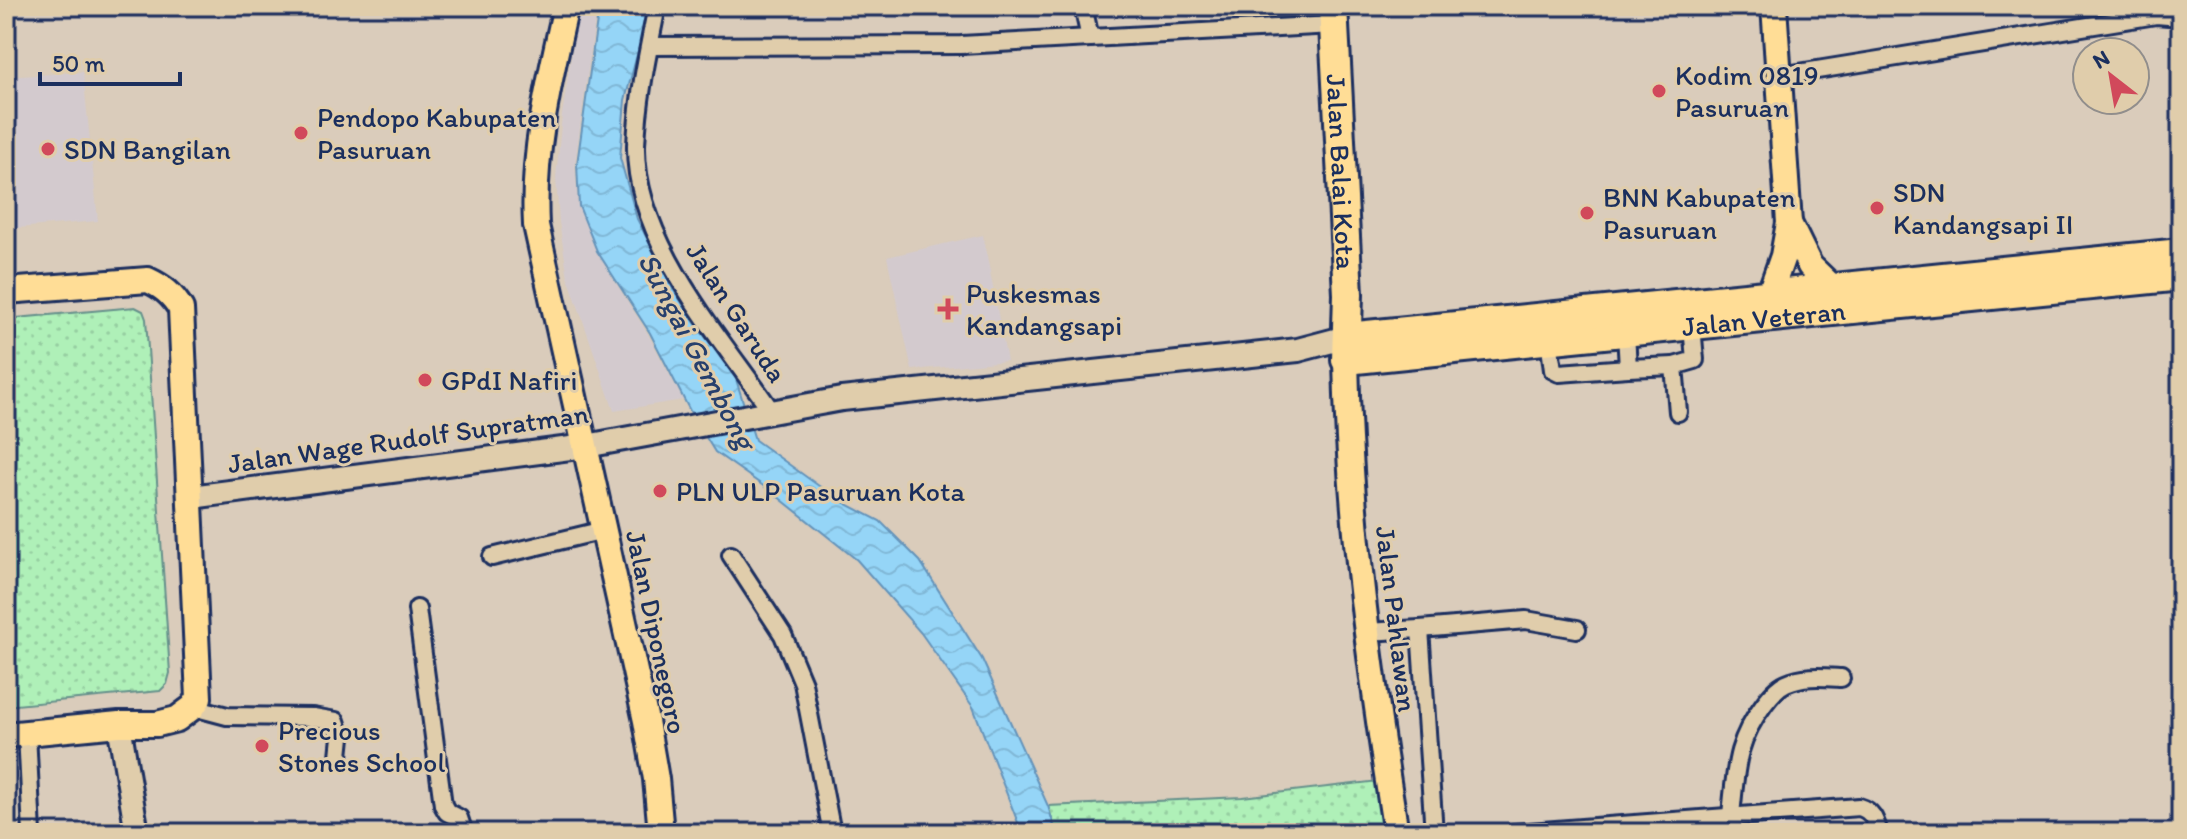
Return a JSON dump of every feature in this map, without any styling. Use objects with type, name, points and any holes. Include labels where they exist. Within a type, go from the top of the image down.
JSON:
[{"type":"highway","name":"Jalan Balai Kota","points":[[1333,16],[1348,294],[1346,348]]},
{"type":"highway","name":"Jalan Veteran","points":[[1346,348],[1548,329],[1769,296],[2181,253]]},
{"type":"highway","name":"Jalan Veteran","points":[[1548,329],[1626,333],[2181,276]]},
{"type":"highway","points":[[1752,320],[1769,296]]},
{"type":"main road","name":"Jalan Diponegoro","points":[[566,6],[547,94],[535,203],[536,225],[646,721],[661,833]]},
{"type":"main road","points":[[1769,296],[1783,256],[1789,223],[1774,6]]},
{"type":"main road","points":[[1789,223],[1810,266],[1834,289]]},
{"type":"main road","points":[[6,291],[148,280],[162,286],[181,309],[199,698],[177,719],[157,724],[119,724],[17,734]]},
{"type":"main road","name":"Jalan Wage Rudolf Supratman","points":[[191,497],[586,446],[842,399],[1298,350],[1346,348]]},
{"type":"main road","name":"Jalan Pahlawan","points":[[1346,348],[1351,494],[1366,632],[1396,833]]},
{"type":"main road","points":[[119,724],[137,833]]},
{"type":"street","name":"Jalan Garuda","points":[[657,6],[642,76],[636,148],[644,202],[668,259],[765,414]]},
{"type":"street","points":[[1083,6],[1090,38]]},
{"type":"street","points":[[2093,6],[2097,24]]},
{"type":"street","points":[[1780,76],[2156,15],[2181,17]]},
{"type":"street","points":[[650,46],[961,45],[1090,38],[1333,16]]},
{"type":"street","points":[[1548,329],[1555,372],[1693,363],[1692,326]]},
{"type":"street","points":[[1626,333],[1628,368]]},
{"type":"street","points":[[1674,366],[1678,412]]},
{"type":"street","points":[[492,557],[604,530]]},
{"type":"street","points":[[731,555],[783,635],[803,683],[832,833]]},
{"type":"street","points":[[417,609],[443,805],[447,812],[459,818],[464,833]]},
{"type":"street","points":[[1366,632],[1526,620],[1577,629]]},
{"type":"street","points":[[1420,629],[1434,833]]},
{"type":"street","points":[[1731,815],[1738,752],[1743,736],[1773,693],[1786,683],[1812,677],[1841,678]]},
{"type":"street","points":[[193,707],[227,716],[313,717],[336,721],[341,737],[339,756]]},
{"type":"street","points":[[17,734],[32,833]]},
{"type":"street","points":[[1515,833],[1859,807],[1868,809],[1879,833]]},
{"type":"shaded area","points":[[579,6],[597,6],[575,164],[578,206],[596,251],[648,334],[683,400],[614,411],[568,277],[556,178],[562,115]]},
{"type":"shaded area","name":"SDN Bangilan","points":[[83,72],[98,221],[6,229],[6,77]]},
{"type":"shaded area","name":"Puskesmas Kandangsapi","points":[[983,235],[1007,361],[912,370],[887,257]]},
{"type":"green space","points":[[135,307],[143,311],[146,319],[170,673],[167,684],[160,691],[6,706],[6,319]]},
{"type":"green space","points":[[1387,780],[1393,833],[1056,833],[1048,806],[1242,797]]},
{"type":"water","name":"Sungai Gembong","points":[[599,6],[650,6],[625,100],[620,158],[637,219],[673,289],[699,329],[734,373],[755,440],[837,499],[880,521],[920,561],[982,659],[1048,806],[1056,833],[1022,833],[973,707],[921,633],[857,560],[772,492],[715,452],[650,333],[597,251],[579,206],[577,164]]},
{"type":"place","name":"Kodim 0819 Pasuruan","points":[[1659,91]]},
{"type":"place","name":"Pendopo Kabupaten Pasuruan","points":[[301,133]]},
{"type":"place","name":"SDN Bangilan","points":[[48,149]]},
{"type":"place","name":"SDN Kandangsapi II","points":[[1877,208]]},
{"type":"place","name":"BNN Kabupaten Pasuruan","points":[[1587,213]]},
{"type":"place","name":"Puskesmas Kandangsapi","points":[[948,309]]},
{"type":"place","name":"GPdI Nafiri","points":[[425,380]]},
{"type":"place","name":"PLN ULP Pasuruan Kota","points":[[660,491]]},
{"type":"place","name":"Precious Stones School","points":[[262,746]]}]
